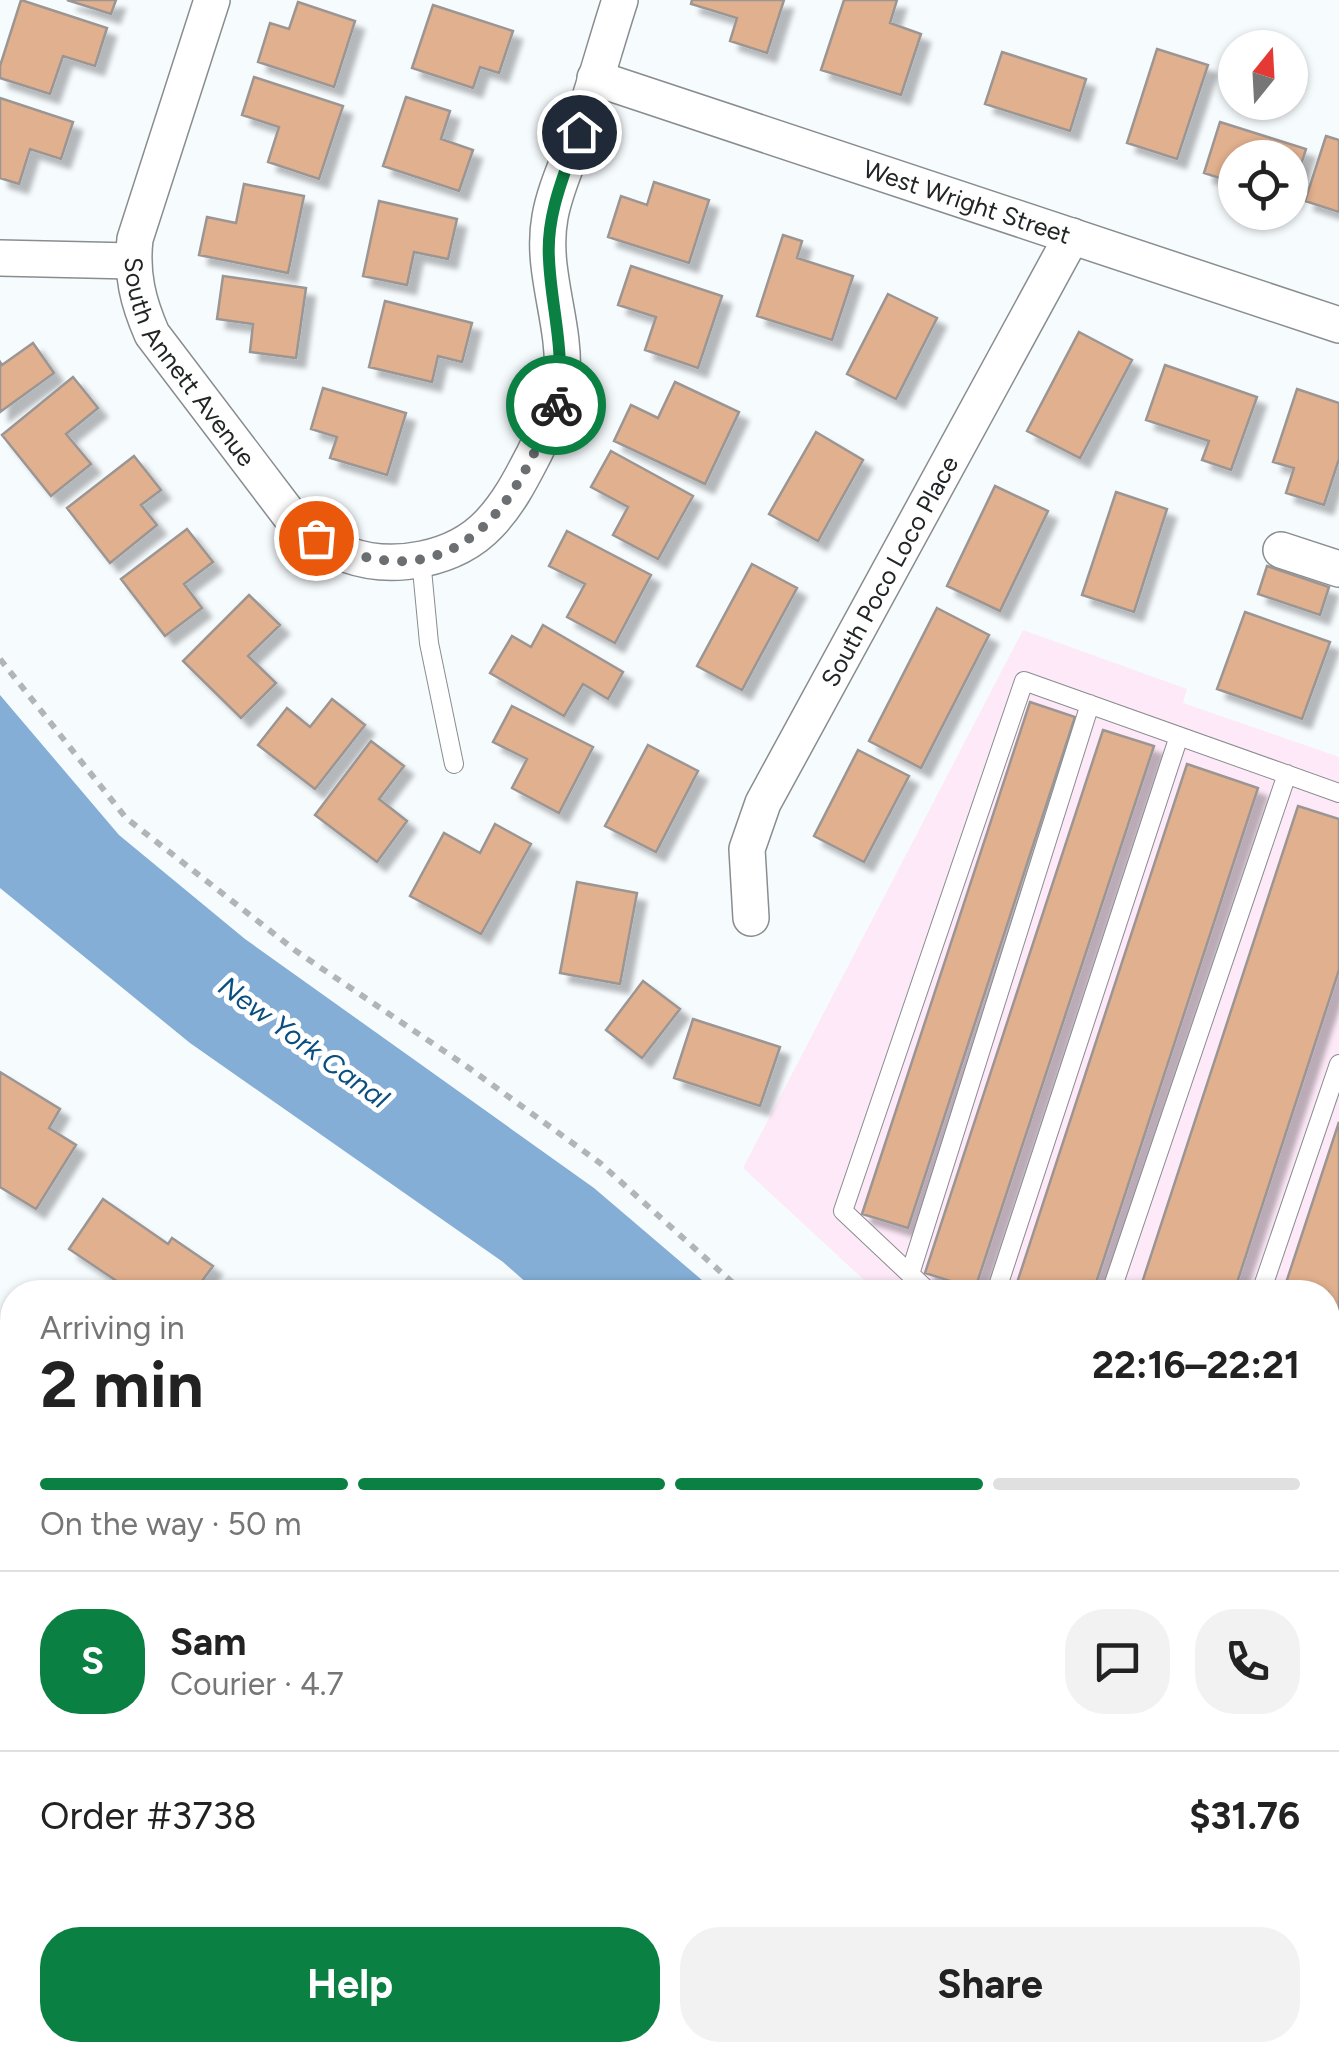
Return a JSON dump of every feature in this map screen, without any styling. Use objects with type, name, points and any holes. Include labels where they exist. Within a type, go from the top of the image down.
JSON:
[{"type":"street","name":"South Annett Avenue","points":[[212,0],[134,239],[132,261],[138,304],[152,334],[291,517],[316,538],[348,555],[385,562],[421,560]]},
{"type":"street","points":[[421,560],[441,554],[488,525],[514,492],[554,412],[562,377],[548,259],[550,217],[620,0]]},
{"type":"street","name":"West Wright Street","points":[[595,78],[1339,325]]},
{"type":"street","name":"South Poco Loco Place","points":[[751,918],[747,850],[764,803],[1072,236]]},
{"type":"street","points":[[0,258],[132,261]]},
{"type":"street","points":[[1281,550],[1339,569]]},
{"type":"lane","points":[[421,560],[430,642],[454,764]]},
{"type":"lane","points":[[916,1280],[843,1211],[1024,681],[1339,793]]},
{"type":"lane","points":[[910,1274],[1090,704]]},
{"type":"lane","points":[[1000,1280],[1179,736]]},
{"type":"lane","points":[[1115,1280],[1287,774]]},
{"type":"lane","points":[[1266,1280],[1339,1064]]},
{"type":"path","points":[[0,658],[126,818],[296,950],[470,1068],[600,1163],[730,1280]]},
{"type":"shaded area","points":[[1023,630],[1187,689],[1183,703],[1339,757],[1339,1280],[864,1280],[743,1168]]},
{"type":"water","name":"New York Canal","points":[[0,695],[119,835],[245,939],[594,1188],[702,1280],[523,1280],[190,1043],[0,888]]},
{"type":"building","points":[[21,0],[107,28],[95,66],[63,56],[50,94],[0,78],[0,66]]},
{"type":"building","points":[[67,0],[116,0],[111,14]]},
{"type":"building","points":[[692,0],[784,0],[767,53],[730,41],[737,18],[691,4]]},
{"type":"building","points":[[844,0],[897,0],[890,23],[921,34],[901,95],[821,70]]},
{"type":"building","points":[[298,2],[355,21],[334,87],[258,62],[270,23],[289,29]]},
{"type":"building","points":[[433,5],[513,31],[499,73],[480,67],[473,88],[412,68]]},
{"type":"building","points":[[1157,49],[1208,65],[1177,159],[1127,143]]},
{"type":"building","points":[[1002,52],[1086,79],[1070,131],[985,104]]},
{"type":"building","points":[[254,77],[343,106],[319,179],[268,162],[279,127],[242,115]]},
{"type":"building","points":[[406,97],[450,111],[441,139],[473,150],[459,191],[383,166]]},
{"type":"building","points":[[0,98],[73,122],[61,159],[30,149],[19,184],[0,178]]},
{"type":"building","points":[[1220,122],[1277,140],[1218,140],[1218,178],[1204,173]]},
{"type":"building","points":[[1326,136],[1339,140],[1339,212],[1308,202]]},
{"type":"building","points":[[654,182],[709,200],[689,263],[608,237],[621,196],[647,205]]},
{"type":"building","points":[[244,184],[304,196],[288,273],[199,255],[207,217],[236,223]]},
{"type":"building","points":[[379,201],[457,219],[448,259],[414,252],[407,285],[363,276]]},
{"type":"building","points":[[783,235],[802,241],[797,258],[853,276],[832,340],[757,316]]},
{"type":"building","points":[[631,266],[722,296],[698,368],[645,350],[656,317],[618,305]]},
{"type":"building","points":[[223,276],[306,288],[296,358],[250,352],[253,324],[217,319]]},
{"type":"building","points":[[888,294],[937,318],[896,399],[847,374]]},
{"type":"building","points":[[385,301],[472,323],[462,362],[438,356],[432,382],[369,367]]},
{"type":"building","points":[[1079,332],[1132,360],[1080,458],[1027,431]]},
{"type":"building","points":[[33,343],[54,373],[0,412],[0,362],[2,365]]},
{"type":"building","points":[[1165,365],[1257,397],[1231,470],[1202,460],[1209,441],[1146,420]]},
{"type":"building","points":[[73,377],[98,408],[66,434],[91,464],[51,496],[2,435]]},
{"type":"building","points":[[675,382],[739,412],[705,484],[614,441],[631,405],[658,418]]},
{"type":"building","points":[[323,388],[406,413],[387,475],[330,458],[337,437],[311,429]]},
{"type":"building","points":[[1297,389],[1339,403],[1339,459],[1324,505],[1286,493],[1294,468],[1273,462]]},
{"type":"building","points":[[816,432],[863,460],[818,541],[769,514]]},
{"type":"building","points":[[611,451],[693,496],[658,559],[613,535],[628,507],[591,487]]},
{"type":"building","points":[[134,456],[161,490],[141,505],[157,525],[110,563],[67,508]]},
{"type":"building","points":[[995,486],[1048,511],[1000,611],[947,586]]},
{"type":"building","points":[[1116,492],[1167,509],[1134,612],[1082,595]]},
{"type":"building","points":[[187,529],[213,562],[184,584],[202,608],[165,636],[121,579]]},
{"type":"building","points":[[567,531],[651,575],[615,643],[567,617],[585,584],[549,566]]},
{"type":"building","points":[[752,564],[797,588],[742,690],[697,666]]},
{"type":"building","points":[[1267,566],[1329,587],[1320,615],[1258,594]]},
{"type":"building","points":[[249,595],[280,625],[248,656],[276,683],[241,718],[183,661]]},
{"type":"building","points":[[937,608],[989,635],[921,768],[869,741]]},
{"type":"building","points":[[1245,612],[1330,642],[1302,719],[1217,689]]},
{"type":"building","points":[[543,625],[623,672],[608,699],[583,684],[564,716],[490,673],[512,636],[531,647]]},
{"type":"building","points":[[332,699],[365,725],[315,789],[258,745],[287,708],[310,727]]},
{"type":"building","points":[[1030,702],[1075,717],[908,1228],[862,1214]]},
{"type":"building","points":[[512,706],[593,747],[559,813],[512,788],[527,759],[493,742]]},
{"type":"building","points":[[1103,730],[1154,746],[978,1280],[947,1280],[925,1273]]},
{"type":"building","points":[[371,741],[404,766],[379,799],[407,821],[377,862],[315,815]]},
{"type":"building","points":[[648,745],[698,771],[656,852],[605,826]]},
{"type":"building","points":[[858,750],[909,776],[864,862],[814,836]]},
{"type":"building","points":[[1187,764],[1258,788],[1097,1280],[1018,1280]]},
{"type":"building","points":[[1298,806],[1339,819],[1339,970],[1238,1280],[1143,1280]]},
{"type":"building","points":[[495,824],[531,844],[481,934],[410,896],[444,833],[480,853]]},
{"type":"building","points":[[577,882],[637,893],[620,984],[560,973]]},
{"type":"building","points":[[643,981],[680,1009],[642,1058],[606,1030]]},
{"type":"building","points":[[693,1019],[780,1047],[760,1106],[674,1078]]},
{"type":"building","points":[[0,1072],[60,1109],[49,1128],[76,1145],[36,1209],[0,1187]]},
{"type":"building","points":[[1339,1122],[1339,1280],[1287,1280]]},
{"type":"building","points":[[103,1199],[168,1244],[172,1238],[213,1266],[203,1280],[115,1280],[69,1249]]},
{"type":"way so far","points":[[316,538],[348,555],[385,562],[421,560],[475,536],[514,492],[556,405]]},
{"type":"route","points":[[556,405],[562,357],[548,259],[550,217],[579,132]]}]
